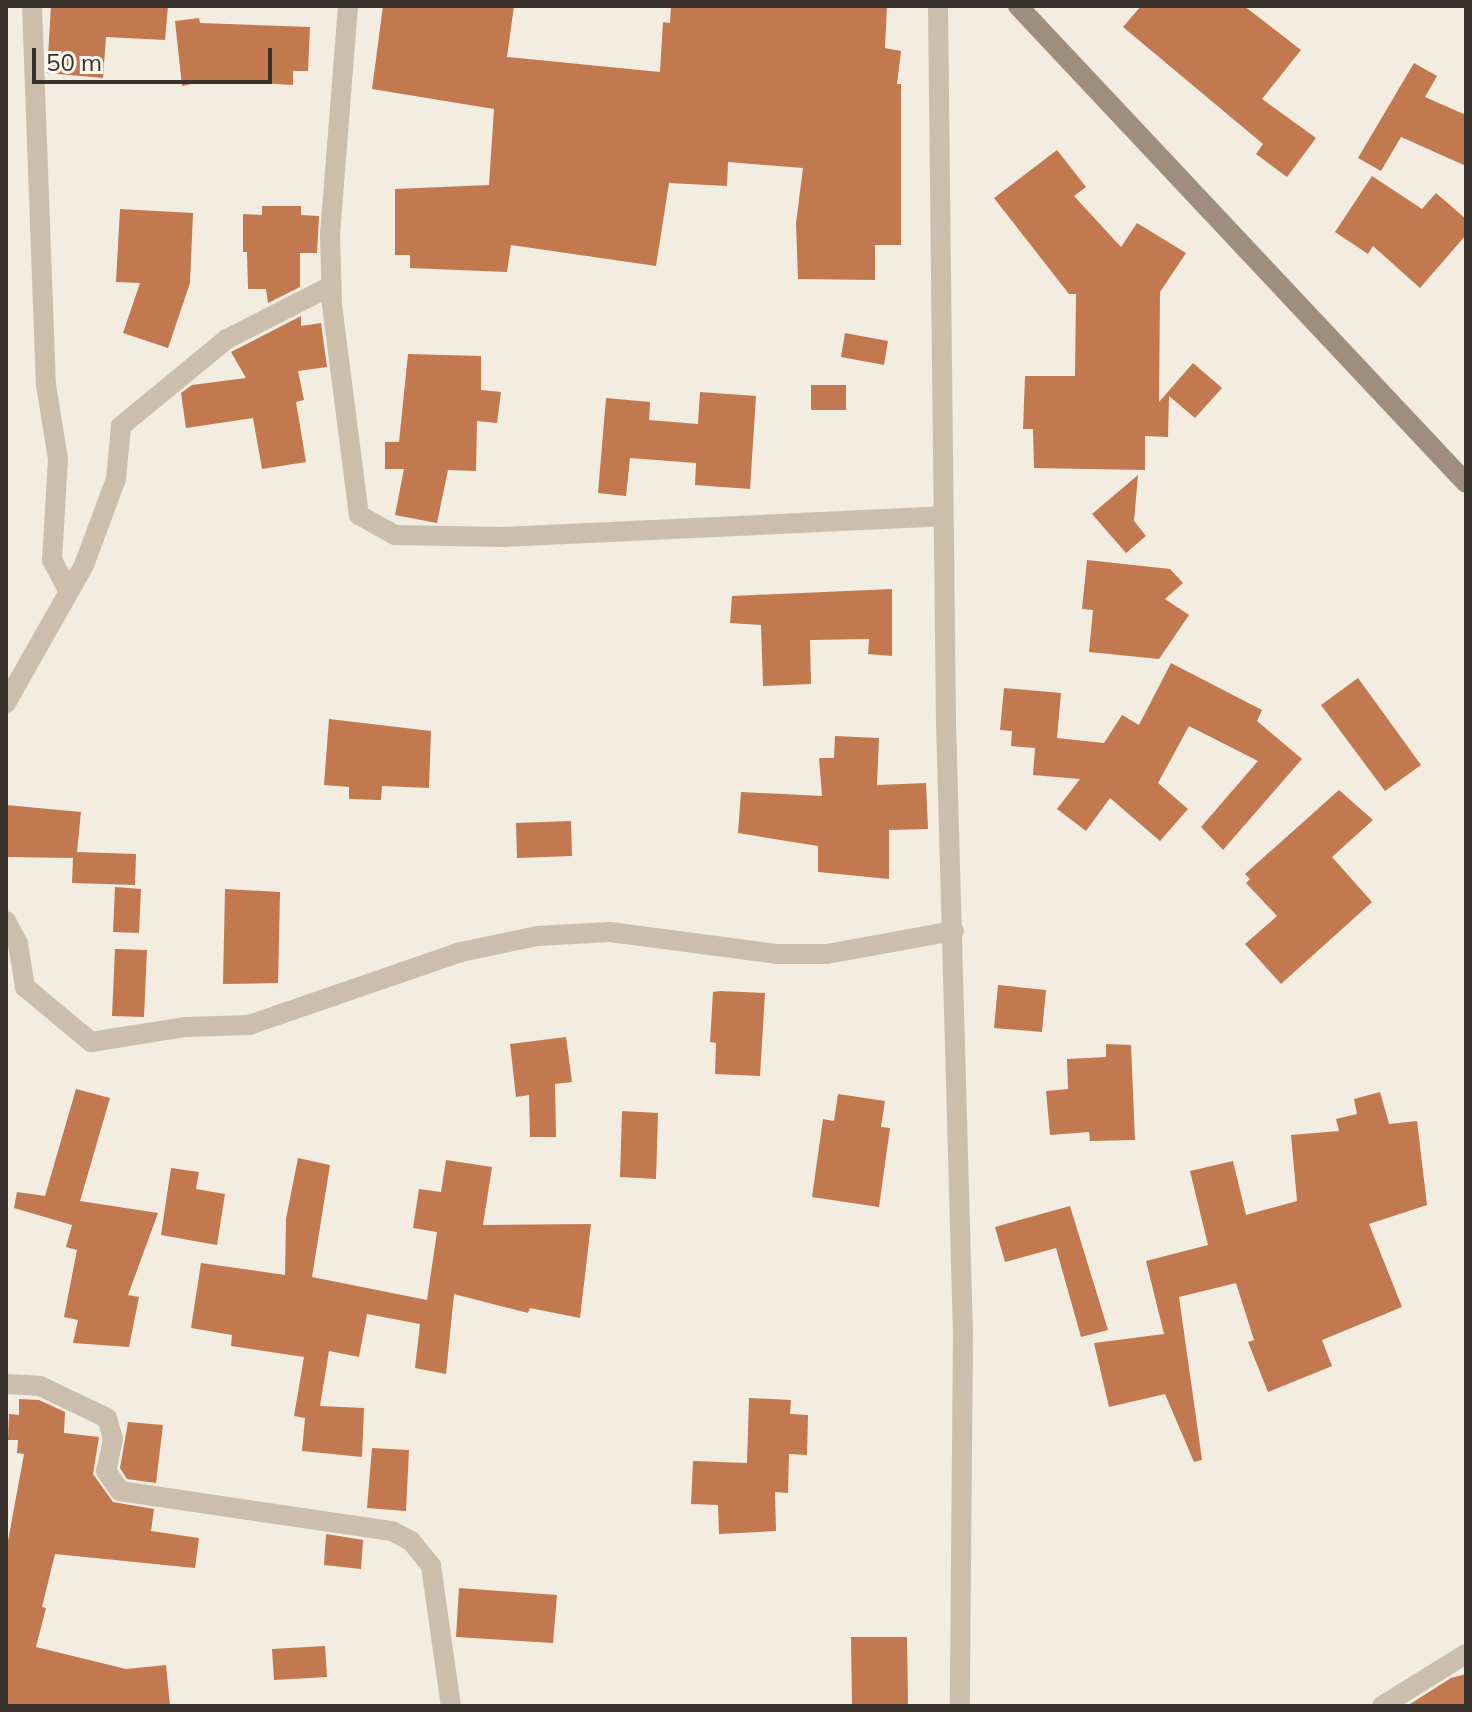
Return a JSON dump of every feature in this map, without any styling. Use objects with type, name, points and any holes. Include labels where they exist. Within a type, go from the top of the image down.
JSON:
[{"type":"street","points":[[32,6],[46,385],[58,459],[52,560],[68,590]]},
{"type":"street","points":[[348,6],[330,236],[331,286],[359,515],[395,535],[502,537],[943,516]]},
{"type":"street","points":[[938,6],[943,516],[963,1334],[960,1706]]},
{"type":"street","points":[[1018,6],[1466,483]]},
{"type":"street","points":[[6,703],[84,565],[116,479],[121,426],[227,339],[331,286]]},
{"type":"street","points":[[6,921],[18,944],[25,987],[91,1042],[186,1027],[249,1025],[461,952],[537,936],[610,932],[777,954],[827,954],[954,931]]},
{"type":"street","points":[[6,1384],[40,1386],[107,1418],[113,1439],[106,1471],[120,1491],[392,1531],[411,1541],[431,1566],[451,1706]]},
{"type":"street","points":[[1382,1706],[1466,1654]]},
{"type":"building","points":[[51,6],[168,6],[165,40],[106,37],[103,78],[47,73]]},
{"type":"building","points":[[383,6],[514,6],[507,57],[660,72],[663,22],[670,23],[671,6],[887,6],[885,48],[901,51],[897,84],[901,84],[901,245],[875,245],[875,280],[798,279],[796,223],[803,168],[728,162],[727,186],[669,183],[656,266],[511,245],[507,272],[410,268],[410,255],[395,255],[395,189],[489,185],[494,109],[372,89]]},
{"type":"building","points":[[1141,6],[1244,6],[1301,50],[1262,99],[1316,138],[1287,177],[1256,154],[1263,144],[1123,27]]},
{"type":"building","points":[[199,18],[200,23],[310,27],[308,71],[293,71],[293,85],[210,80],[182,86],[175,21]]},
{"type":"building","points":[[1414,63],[1437,76],[1425,97],[1466,115],[1466,166],[1401,137],[1381,171],[1358,158]]},
{"type":"building","points":[[1057,150],[1086,187],[1074,196],[1121,247],[1137,223],[1186,253],[1160,292],[1159,402],[1193,363],[1222,388],[1195,418],[1169,396],[1168,437],[1145,436],[1145,470],[1034,468],[1033,429],[1023,429],[1025,376],[1075,376],[1076,294],[1069,294],[994,198]]},
{"type":"building","points":[[1372,176],[1422,209],[1436,193],[1466,219],[1466,235],[1420,288],[1373,246],[1368,254],[1335,232]]},
{"type":"building","points":[[262,206],[301,206],[301,215],[319,216],[317,253],[300,253],[300,287],[268,303],[266,289],[248,289],[247,252],[243,252],[243,214],[262,215]]},
{"type":"building","points":[[120,209],[193,213],[190,283],[168,348],[123,333],[140,283],[116,282]]},
{"type":"building","points":[[301,316],[301,326],[321,323],[327,367],[298,371],[304,400],[296,402],[306,462],[262,469],[253,418],[186,428],[181,393],[192,385],[246,378],[231,352]]},
{"type":"building","points":[[845,333],[888,341],[884,365],[841,357]]},
{"type":"building","points":[[408,354],[481,356],[481,390],[501,392],[497,423],[477,421],[476,471],[448,470],[437,523],[395,515],[404,469],[385,469],[385,442],[399,442]]},
{"type":"building","points":[[811,385],[846,385],[846,410],[811,410]]},
{"type":"building","points":[[700,392],[756,396],[750,489],[695,485],[696,463],[630,458],[626,496],[598,493],[606,398],[650,402],[649,420],[698,424]]},
{"type":"building","points":[[1138,475],[1134,521],[1146,536],[1126,553],[1092,514]]},
{"type":"building","points":[[1087,560],[1170,569],[1183,583],[1165,599],[1189,615],[1159,659],[1089,652],[1093,610],[1082,609]]},
{"type":"building","points":[[892,589],[892,656],[868,654],[869,639],[810,640],[811,684],[763,686],[761,625],[730,623],[732,596]]},
{"type":"building","points":[[1171,663],[1262,710],[1257,721],[1302,759],[1223,850],[1201,827],[1258,761],[1189,726],[1158,783],[1188,809],[1160,841],[1110,798],[1086,831],[1057,809],[1080,779],[1033,775],[1035,748],[1011,746],[1012,731],[1000,730],[1004,688],[1061,693],[1057,738],[1104,743],[1122,715],[1139,725]]},
{"type":"building","points":[[1358,678],[1421,765],[1385,791],[1321,705]]},
{"type":"building","points":[[329,719],[431,731],[429,788],[382,786],[381,800],[349,799],[349,787],[324,785]]},
{"type":"building","points":[[835,736],[879,738],[877,785],[926,783],[928,829],[889,830],[889,879],[818,872],[818,846],[738,833],[741,792],[822,796],[819,758],[834,758]]},
{"type":"building","points":[[1339,790],[1373,820],[1332,857],[1372,902],[1281,984],[1245,944],[1277,916],[1246,883],[1250,879],[1245,874]]},
{"type":"building","points":[[6,805],[81,812],[77,852],[136,854],[135,885],[72,883],[73,858],[6,857]]},
{"type":"building","points":[[571,821],[572,856],[517,858],[516,823]]},
{"type":"building","points":[[115,887],[141,889],[139,933],[113,932]]},
{"type":"building","points":[[225,889],[280,892],[278,983],[223,984]]},
{"type":"building","points":[[115,949],[147,950],[144,1017],[112,1016]]},
{"type":"building","points":[[998,985],[1046,990],[1042,1032],[994,1028]]},
{"type":"building","points":[[713,992],[765,993],[760,1076],[715,1074],[716,1043],[710,1042]]},
{"type":"building","points":[[566,1037],[572,1082],[555,1084],[556,1137],[530,1137],[529,1095],[516,1097],[510,1044]]},
{"type":"building","points":[[1106,1044],[1131,1045],[1135,1140],[1090,1141],[1089,1132],[1050,1135],[1046,1091],[1068,1089],[1067,1059],[1106,1057]]},
{"type":"building","points":[[76,1089],[110,1098],[80,1201],[158,1213],[128,1295],[139,1297],[129,1347],[73,1343],[78,1320],[64,1317],[77,1250],[66,1247],[72,1225],[14,1208],[17,1192],[45,1196]]},
{"type":"building","points":[[1380,1092],[1389,1124],[1417,1121],[1427,1205],[1369,1224],[1402,1307],[1322,1340],[1332,1366],[1268,1392],[1248,1342],[1254,1340],[1236,1283],[1179,1297],[1202,1460],[1194,1462],[1165,1394],[1109,1407],[1094,1343],[1164,1334],[1146,1261],[1208,1245],[1190,1171],[1233,1161],[1246,1215],[1297,1201],[1291,1135],[1339,1131],[1336,1119],[1357,1114],[1354,1099]]},
{"type":"building","points":[[838,1094],[885,1101],[881,1127],[890,1128],[879,1207],[812,1197],[823,1119],[834,1121]]},
{"type":"building","points":[[622,1111],[658,1113],[656,1179],[620,1177]]},
{"type":"building","points":[[298,1158],[330,1165],[312,1277],[427,1300],[437,1232],[413,1228],[419,1189],[441,1192],[446,1160],[492,1167],[483,1225],[591,1224],[580,1318],[530,1308],[528,1313],[454,1294],[446,1374],[415,1368],[420,1324],[367,1314],[359,1357],[329,1351],[320,1406],[364,1408],[362,1457],[302,1451],[305,1418],[294,1416],[304,1357],[231,1346],[232,1335],[191,1328],[201,1263],[285,1275],[286,1219]]},
{"type":"building","points":[[171,1168],[199,1172],[196,1189],[225,1194],[217,1245],[161,1235]]},
{"type":"building","points":[[1070,1206],[1108,1330],[1081,1337],[1056,1248],[1005,1262],[995,1227]]},
{"type":"building","points":[[749,1398],[791,1400],[790,1414],[808,1415],[807,1455],[789,1454],[788,1493],[775,1492],[776,1531],[719,1534],[718,1505],[691,1504],[693,1461],[747,1463]]},
{"type":"building","points":[[19,1399],[39,1400],[65,1412],[64,1433],[99,1437],[93,1474],[113,1502],[154,1509],[151,1531],[199,1538],[195,1568],[55,1554],[42,1607],[46,1608],[36,1647],[126,1669],[166,1665],[170,1706],[6,1706],[6,1552],[24,1454],[17,1453],[18,1440],[8,1440],[9,1414],[19,1415]]},
{"type":"building","points":[[128,1422],[163,1425],[156,1483],[127,1479],[120,1468]]},
{"type":"building","points":[[372,1448],[409,1450],[406,1511],[367,1508]]},
{"type":"building","points":[[326,1534],[363,1540],[361,1569],[324,1565]]},
{"type":"building","points":[[459,1588],[557,1595],[553,1643],[456,1637]]},
{"type":"building","points":[[851,1637],[907,1637],[908,1706],[852,1706]]},
{"type":"building","points":[[325,1646],[327,1677],[274,1680],[272,1649]]},
{"type":"building","points":[[1466,1674],[1466,1706],[1407,1706],[1451,1678]]}]
